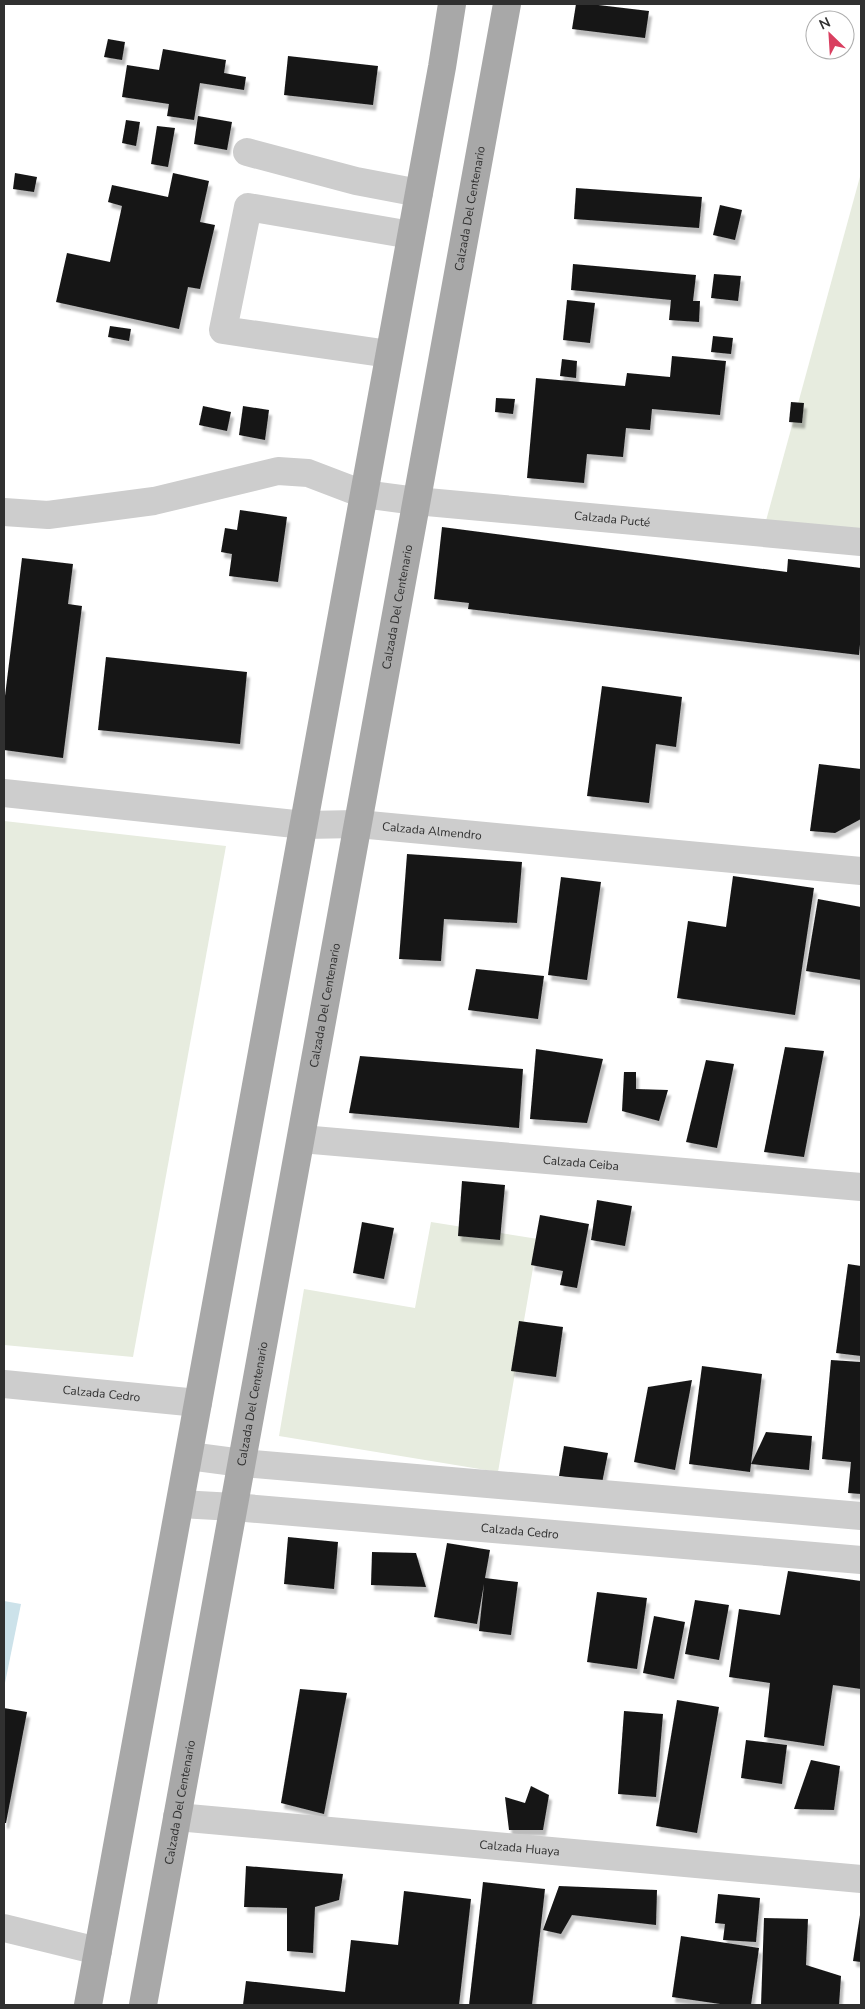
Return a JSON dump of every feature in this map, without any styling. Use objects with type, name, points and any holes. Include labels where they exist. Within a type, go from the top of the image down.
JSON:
[{"type":"main road","points":[[88,2005],[452,4]]},
{"type":"main road","name":"Calzada Del Centenario","points":[[143,2005],[507,4]]},
{"type":"street","points":[[247,152],[356,181],[419,193]]},
{"type":"street","points":[[389,354],[223,330],[248,207],[411,235]]},
{"type":"street","name":"Calzada Pucté","points":[[4,512],[48,515],[154,501],[278,471],[308,473],[364,494],[416,501],[861,542]]},
{"type":"street","name":"Calzada Almendro","points":[[4,792],[304,825],[358,824],[861,871]]},
{"type":"street","name":"Calzada Ceiba","points":[[301,1139],[861,1187]]},
{"type":"street","name":"Calzada Cedro","points":[[4,1384],[198,1403]]},
{"type":"street","points":[[189,1456],[242,1463],[861,1516]]},
{"type":"street","name":"Calzada Cedro","points":[[180,1504],[234,1506],[861,1560]]},
{"type":"street","name":"Calzada Huaya","points":[[177,1817],[861,1879]]},
{"type":"street","points":[[4,1928],[98,1951]]},
{"type":"shaded area","points":[[861,173],[861,533],[764,528]]},
{"type":"shaded area","points":[[4,821],[226,846],[133,1357],[4,1345]]},
{"type":"shaded area","points":[[431,1222],[538,1239],[498,1472],[279,1436],[304,1289],[415,1308]]},
{"type":"water","points":[[4,1601],[21,1604],[5,1683],[4,1682]]},
{"type":"building","points":[[576,4],[649,11],[645,38],[572,29]]},
{"type":"building","points":[[108,39],[125,42],[122,60],[104,57]]},
{"type":"building","points":[[163,49],[226,60],[224,73],[246,77],[244,90],[200,83],[194,120],[167,116],[169,104],[122,97],[127,65],[159,70]]},
{"type":"building","points":[[288,56],[378,66],[373,105],[284,95]]},
{"type":"building","points":[[198,116],[232,122],[227,150],[194,144]]},
{"type":"building","points":[[126,120],[140,122],[136,146],[122,143]]},
{"type":"building","points":[[157,126],[175,128],[168,167],[151,164]]},
{"type":"building","points":[[15,173],[37,177],[34,192],[13,189]]},
{"type":"building","points":[[173,173],[209,181],[200,222],[215,225],[200,289],[188,287],[179,329],[56,302],[67,253],[110,262],[122,206],[108,202],[112,185],[168,197]]},
{"type":"building","points":[[576,188],[702,197],[699,228],[574,219]]},
{"type":"building","points":[[720,205],[742,210],[735,240],[713,235]]},
{"type":"building","points":[[573,264],[696,275],[693,301],[700,301],[699,322],[669,320],[671,300],[571,290]]},
{"type":"building","points":[[714,274],[741,276],[738,301],[711,298]]},
{"type":"building","points":[[567,300],[595,303],[590,343],[563,340]]},
{"type":"building","points":[[110,326],[131,329],[129,341],[108,337]]},
{"type":"building","points":[[713,336],[733,338],[731,354],[711,352]]},
{"type":"building","points":[[672,356],[726,361],[720,415],[652,409],[650,430],[626,428],[623,457],[587,454],[584,483],[527,478],[536,378],[625,386],[627,373],[670,377]]},
{"type":"building","points":[[562,359],[577,361],[576,378],[560,376]]},
{"type":"building","points":[[496,398],[515,399],[513,414],[495,412]]},
{"type":"building","points":[[791,402],[804,403],[802,423],[789,422]]},
{"type":"building","points":[[203,406],[231,412],[227,431],[199,425]]},
{"type":"building","points":[[243,406],[269,410],[265,440],[239,435]]},
{"type":"building","points":[[240,510],[287,517],[278,582],[229,576],[232,554],[221,552],[225,528],[237,530]]},
{"type":"building","points":[[442,527],[787,572],[788,559],[861,568],[861,634],[859,655],[468,609],[469,603],[434,599]]},
{"type":"building","points":[[22,558],[73,564],[68,604],[82,606],[63,758],[4,750],[4,704]]},
{"type":"building","points":[[106,657],[247,672],[240,744],[98,730]]},
{"type":"building","points":[[602,686],[682,697],[676,747],[656,744],[649,803],[587,796]]},
{"type":"building","points":[[819,764],[861,769],[861,819],[835,833],[810,831]]},
{"type":"building","points":[[407,854],[522,862],[517,923],[444,919],[441,961],[399,959]]},
{"type":"building","points":[[733,876],[814,888],[795,1015],[677,998],[688,921],[726,927]]},
{"type":"building","points":[[561,877],[601,882],[587,980],[548,975]]},
{"type":"building","points":[[818,899],[861,907],[861,980],[806,971]]},
{"type":"building","points":[[476,969],[544,976],[538,1019],[468,1010]]},
{"type":"building","points":[[785,1047],[824,1051],[804,1157],[764,1152]]},
{"type":"building","points":[[536,1049],[603,1059],[587,1123],[530,1119]]},
{"type":"building","points":[[360,1056],[523,1069],[519,1128],[349,1113]]},
{"type":"building","points":[[706,1060],[734,1064],[717,1148],[686,1142]]},
{"type":"building","points":[[624,1072],[636,1072],[636,1089],[668,1090],[659,1121],[622,1111]]},
{"type":"building","points":[[462,1181],[505,1185],[500,1240],[458,1236]]},
{"type":"building","points":[[597,1200],[632,1206],[625,1246],[591,1240]]},
{"type":"building","points":[[540,1215],[589,1224],[577,1288],[560,1285],[563,1271],[531,1265]]},
{"type":"building","points":[[362,1222],[394,1228],[384,1279],[353,1273]]},
{"type":"building","points":[[848,1264],[861,1266],[861,1356],[836,1353]]},
{"type":"building","points":[[519,1321],[563,1327],[556,1377],[511,1371]]},
{"type":"building","points":[[831,1360],[861,1362],[861,1494],[848,1493],[851,1462],[822,1459]]},
{"type":"building","points":[[702,1366],[762,1374],[750,1472],[689,1464]]},
{"type":"building","points":[[692,1380],[675,1470],[634,1462],[648,1387]]},
{"type":"building","points":[[766,1432],[812,1436],[809,1470],[751,1464]]},
{"type":"building","points":[[564,1446],[608,1453],[602,1483],[559,1476]]},
{"type":"building","points":[[288,1537],[338,1542],[334,1589],[284,1584]]},
{"type":"building","points":[[447,1543],[490,1550],[485,1578],[518,1582],[511,1635],[479,1631],[484,1584],[477,1624],[434,1617]]},
{"type":"building","points":[[372,1552],[416,1553],[426,1587],[371,1585]]},
{"type":"building","points":[[788,1571],[861,1581],[861,1689],[833,1685],[824,1746],[764,1737],[770,1683],[729,1677],[739,1609],[780,1615]]},
{"type":"building","points":[[597,1592],[647,1598],[637,1669],[587,1662]]},
{"type":"building","points":[[695,1600],[729,1605],[719,1660],[685,1654]]},
{"type":"building","points":[[654,1616],[685,1622],[674,1679],[643,1673]]},
{"type":"building","points":[[300,1689],[347,1693],[324,1814],[281,1803]]},
{"type":"building","points":[[677,1700],[719,1707],[697,1833],[656,1826]]},
{"type":"building","points":[[4,1708],[27,1712],[6,1823],[4,1823]]},
{"type":"building","points":[[624,1711],[663,1714],[656,1797],[618,1794]]},
{"type":"building","points":[[746,1740],[787,1745],[782,1784],[741,1778]]},
{"type":"building","points":[[811,1760],[840,1766],[834,1810],[794,1809]]},
{"type":"building","points":[[531,1786],[549,1795],[543,1830],[509,1830],[505,1797],[525,1803]]},
{"type":"building","points":[[246,1866],[343,1874],[339,1900],[315,1907],[313,1953],[287,1951],[287,1908],[244,1907]]},
{"type":"building","points":[[483,1882],[545,1889],[532,2005],[469,2005]]},
{"type":"building","points":[[559,1886],[657,1890],[656,1925],[572,1915],[561,1934],[543,1930]]},
{"type":"building","points":[[404,1891],[471,1899],[459,2005],[243,2005],[246,1981],[345,1992],[351,1940],[398,1945]]},
{"type":"building","points":[[718,1894],[760,1898],[756,1942],[723,1940],[725,1924],[715,1923]]},
{"type":"building","points":[[861,1915],[861,1962],[853,1961]]},
{"type":"building","points":[[764,1918],[808,1919],[806,1965],[841,1976],[839,2005],[761,2005]]},
{"type":"building","points":[[681,1936],[759,1948],[751,2005],[727,2005],[672,1997]]}]
